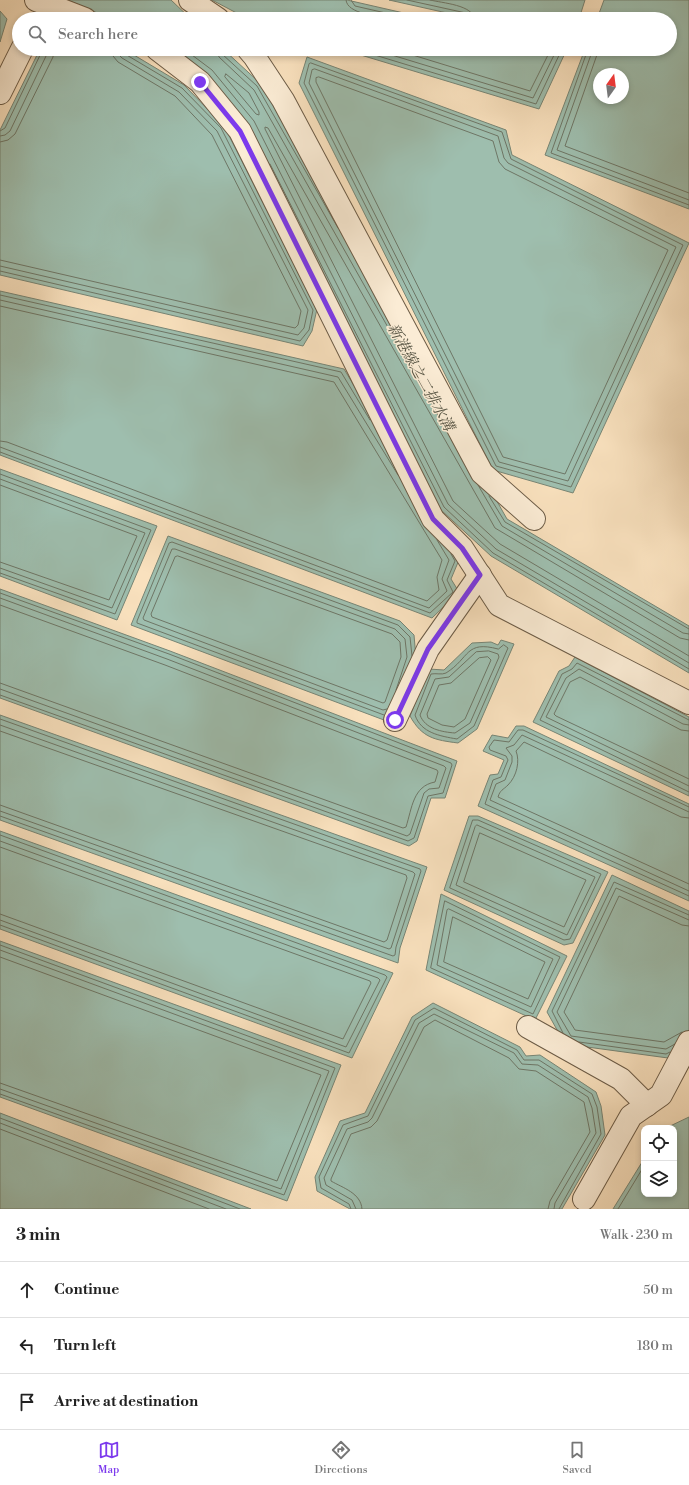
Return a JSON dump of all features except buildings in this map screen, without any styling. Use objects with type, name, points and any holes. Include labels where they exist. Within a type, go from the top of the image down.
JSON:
[{"type":"lane","points":[[190,0],[208,12]]},
{"type":"lane","points":[[40,7],[59,12]]},
{"type":"lane","points":[[0,92],[18,56]]},
{"type":"lane","points":[[166,56],[200,82],[240,131],[433,519],[462,548],[499,605],[689,703]]},
{"type":"lane","points":[[254,56],[283,100],[482,472],[534,519]]},
{"type":"lane","points":[[395,720],[428,649],[480,575]]},
{"type":"lane","points":[[528,1027],[621,1079],[647,1105]]},
{"type":"lane","points":[[584,1199],[631,1116],[662,1095],[689,1042]]},
{"type":"water","points":[[68,0],[171,0],[184,12],[95,12]]},
{"type":"water","points":[[212,0],[347,0],[399,12],[235,12]]},
{"type":"water","points":[[389,0],[585,0],[581,12],[443,12]]},
{"type":"water","points":[[604,0],[689,0],[689,209],[545,155],[582,56],[677,56],[677,12],[600,12]]},
{"type":"water","points":[[0,11],[7,19],[0,42]]},
{"type":"water","points":[[37,56],[136,56],[184,85],[224,126],[317,309],[312,331],[303,346],[0,275],[0,130]]},
{"type":"water","name":"新港線之二排水溝","points":[[176,56],[231,56],[261,84],[507,519],[689,626],[689,673],[491,556],[441,510],[246,125]]},
{"type":"water","points":[[364,56],[564,56],[539,109]]},
{"type":"water","points":[[307,57],[506,130],[512,155],[689,243],[573,493],[493,470],[299,83]]},
{"type":"water","points":[[0,291],[344,369],[459,560],[451,579],[459,592],[432,618],[0,455]]},
{"type":"water","points":[[0,469],[157,526],[117,620],[0,576]]},
{"type":"water","points":[[168,536],[400,621],[414,635],[416,658],[397,715],[384,720],[131,625]]},
{"type":"water","points":[[0,589],[170,651],[457,761],[445,798],[431,798],[417,841],[409,846],[0,698]]},
{"type":"water","points":[[501,640],[514,644],[477,729],[458,743],[442,741],[430,737],[419,729],[410,716],[429,669],[444,670],[472,643],[491,642],[498,645]]},
{"type":"water","points":[[575,657],[689,717],[689,796],[533,722],[559,671],[569,666]]},
{"type":"water","points":[[0,715],[427,867],[400,948],[398,963],[0,820]]},
{"type":"water","points":[[516,726],[524,726],[689,804],[689,901],[478,806],[490,775],[498,774],[504,760],[483,751],[492,735],[508,738]]},
{"type":"water","points":[[469,816],[478,816],[608,872],[573,943],[564,945],[444,890]]},
{"type":"water","points":[[0,831],[393,973],[352,1058],[0,929]]},
{"type":"water","points":[[612,875],[689,911],[689,1046],[668,1058],[565,1044],[547,1012]]},
{"type":"water","points":[[441,894],[567,956],[535,1020],[426,970]]},
{"type":"water","points":[[0,941],[341,1065],[287,1201],[0,1097]]},
{"type":"water","points":[[433,1003],[520,1047],[526,1056],[540,1055],[596,1092],[601,1106],[605,1135],[562,1209],[350,1209],[317,1191],[315,1177],[340,1121],[365,1113],[412,1017]]},
{"type":"water","points":[[0,1113],[251,1209],[0,1209]]},
{"type":"water","points":[[689,1117],[689,1209],[613,1209],[641,1164],[641,1197],[677,1197],[677,1125],[672,1125]]},
{"type":"route","points":[[200,82],[240,131],[433,519],[462,548],[480,575],[428,649],[395,720]]}]
